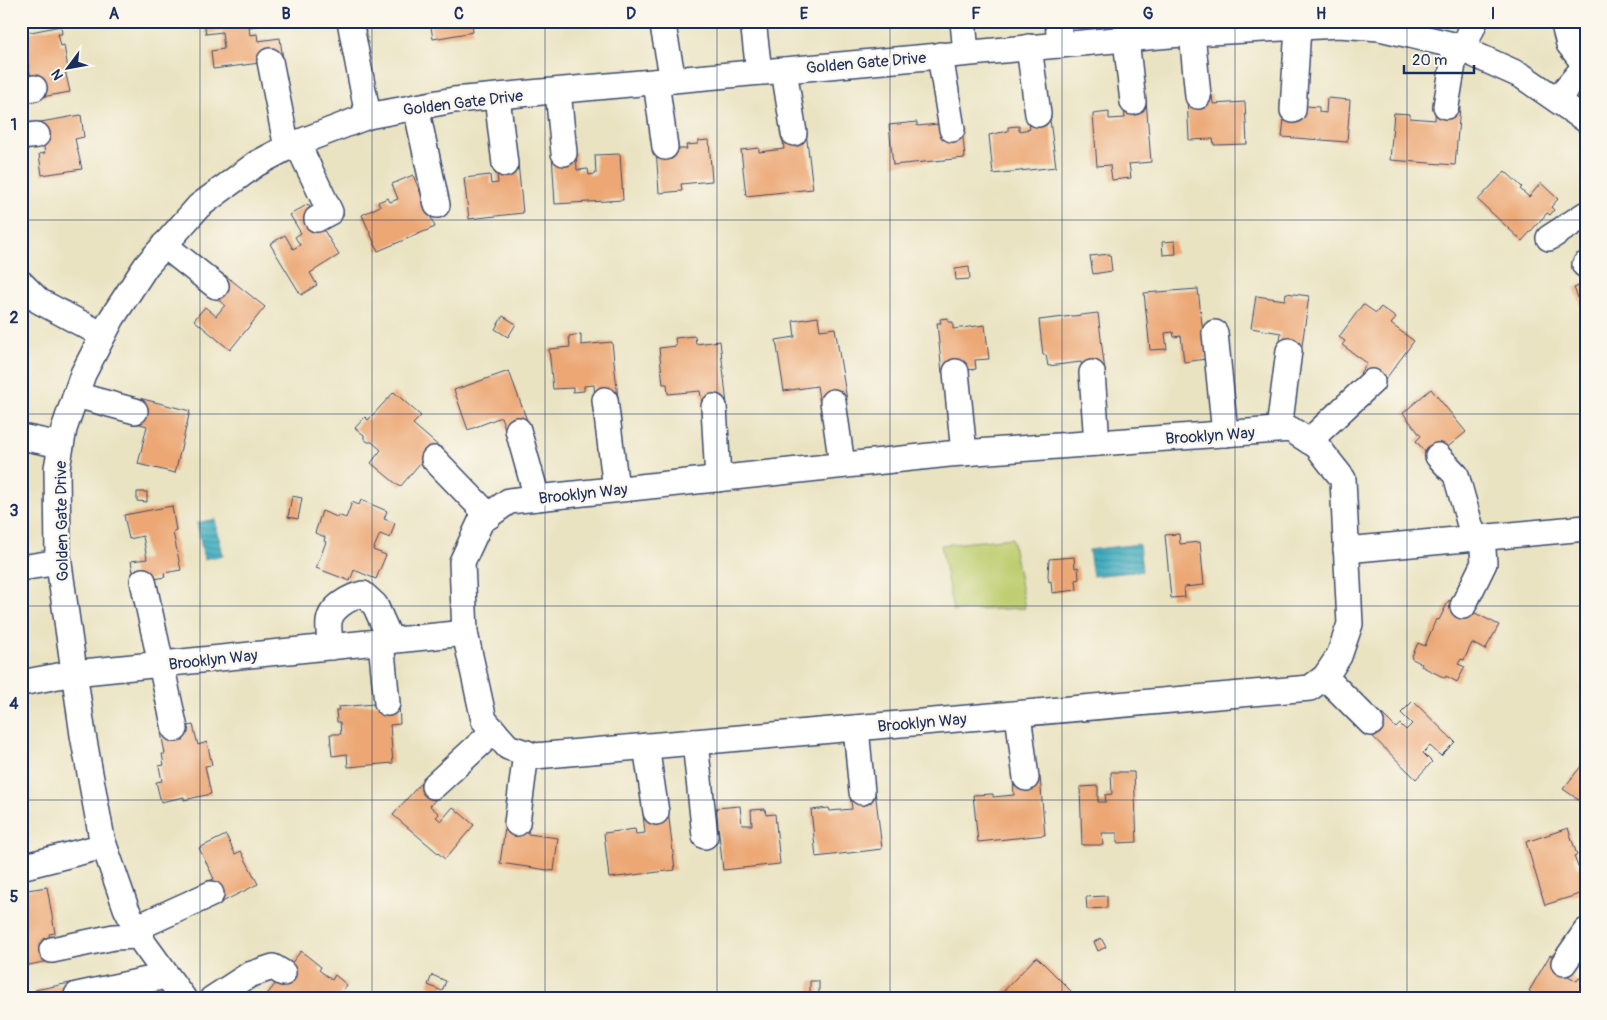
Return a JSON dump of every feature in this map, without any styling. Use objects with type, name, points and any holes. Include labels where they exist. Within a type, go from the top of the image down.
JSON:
[{"type":"street","points":[[350,21],[368,116]]},
{"type":"street","points":[[662,21],[665,81],[665,147]]},
{"type":"street","points":[[753,21],[759,72]]},
{"type":"street","points":[[963,21],[966,53]]},
{"type":"street","points":[[1446,106],[1459,48],[1475,21]]},
{"type":"street","points":[[1557,99],[1585,65],[1569,44],[1563,21]]},
{"type":"street","name":"Golden Gate Drive","points":[[184,999],[166,976],[138,932],[126,908],[104,846],[82,735],[59,562],[57,468],[64,429],[83,374],[112,318],[146,266],[200,206],[256,164],[292,146],[368,116],[454,100],[1029,48],[1059,33],[1126,39],[1189,29],[1289,25],[1352,23],[1380,28],[1459,48],[1522,76],[1586,120]]},
{"type":"street","points":[[1289,25],[1293,110]]},
{"type":"street","points":[[1189,29],[1198,96]]},
{"type":"street","points":[[1126,39],[1134,102]]},
{"type":"street","points":[[1029,48],[1038,114]]},
{"type":"street","points":[[940,55],[952,130]]},
{"type":"street","points":[[270,61],[292,146],[330,212],[317,219]]},
{"type":"street","points":[[784,70],[794,133]]},
{"type":"street","points":[[558,91],[564,153]]},
{"type":"street","points":[[497,97],[505,164]]},
{"type":"street","points":[[416,107],[437,205]]},
{"type":"street","points":[[1549,238],[1586,214]]},
{"type":"street","points":[[164,246],[216,286]]},
{"type":"street","points":[[25,291],[103,335]]},
{"type":"street","points":[[1215,333],[1225,434]]},
{"type":"street","points":[[1279,430],[1289,351]]},
{"type":"street","points":[[956,372],[964,453]]},
{"type":"street","points":[[1092,374],[1097,443]]},
{"type":"street","points":[[1309,441],[1372,382]]},
{"type":"street","points":[[76,395],[135,411]]},
{"type":"street","points":[[605,400],[616,489]]},
{"type":"street","points":[[832,402],[842,465]]},
{"type":"street","points":[[714,407],[718,479]]},
{"type":"street","name":"Brooklyn Way","points":[[1290,429],[1317,446],[1343,479],[1350,624],[1339,656],[1325,678],[1310,688],[535,756],[508,747],[484,720],[465,633],[462,562],[481,521],[509,501],[964,453],[1225,434],[1290,429]]},
{"type":"street","points":[[518,430],[536,498]]},
{"type":"street","points":[[21,437],[61,445]]},
{"type":"street","points":[[1438,456],[1456,475],[1478,538],[1484,563],[1463,606]]},
{"type":"street","points":[[434,459],[488,516]]},
{"type":"street","points":[[1346,550],[1586,528]]},
{"type":"street","points":[[21,568],[59,562]]},
{"type":"street","points":[[144,581],[176,729]]},
{"type":"street","points":[[331,647],[329,620],[335,610],[352,596],[363,594],[375,605],[386,641],[387,703]]},
{"type":"street","name":"Brooklyn Way","points":[[21,683],[74,673],[465,633]]},
{"type":"street","points":[[1325,678],[1371,722]]},
{"type":"street","points":[[1018,714],[1026,778]]},
{"type":"street","points":[[856,728],[862,792]]},
{"type":"street","points":[[434,786],[494,731]]},
{"type":"street","points":[[695,742],[705,836]]},
{"type":"street","points":[[646,746],[656,812]]},
{"type":"street","points":[[518,823],[526,753]]},
{"type":"street","points":[[21,867],[104,846]]},
{"type":"street","points":[[52,950],[138,932],[211,894]]},
{"type":"street","points":[[1564,963],[1586,931]]},
{"type":"street","points":[[212,999],[249,975],[273,967],[283,973]]},
{"type":"street","points":[[77,995],[166,976]]},
{"type":"green space","points":[[1012,538],[1025,608],[953,611],[941,545]]},
{"type":"water","points":[[215,519],[223,555],[204,559],[197,523]]},
{"type":"water","points":[[1139,544],[1142,571],[1093,576],[1089,550]]},
{"type":"building","points":[[204,21],[263,21],[263,25],[249,27],[250,35],[257,34],[258,41],[280,38],[283,60],[213,69],[211,51],[224,49],[222,32],[206,34]]},
{"type":"building","points":[[430,21],[472,21],[473,32],[433,39]]},
{"type":"building","points":[[61,26],[62,34],[58,34],[61,46],[64,45],[68,69],[65,70],[70,92],[36,98],[21,34]]},
{"type":"building","points":[[1212,95],[1213,104],[1245,102],[1247,144],[1214,145],[1213,139],[1189,140],[1187,97]]},
{"type":"building","points":[[1327,98],[1350,100],[1347,142],[1282,137],[1285,110],[1306,111],[1306,106],[1319,107],[1319,112],[1326,113]]},
{"type":"building","points":[[1146,100],[1151,162],[1129,164],[1131,178],[1112,180],[1110,165],[1097,166],[1093,114],[1109,112],[1109,119],[1125,118],[1124,102]]},
{"type":"building","points":[[1436,105],[1460,107],[1455,165],[1390,160],[1394,113],[1410,114],[1410,118],[1435,120]]},
{"type":"building","points":[[1049,112],[1056,167],[993,174],[989,135],[1008,131],[1008,127],[1019,126],[1019,131],[1030,129],[1028,115]]},
{"type":"building","points":[[81,115],[84,137],[75,139],[82,169],[42,175],[39,154],[45,153],[43,142],[38,142],[35,123]]},
{"type":"building","points":[[917,122],[917,126],[939,124],[962,128],[965,158],[893,165],[889,125]]},
{"type":"building","points":[[806,132],[813,189],[746,196],[741,150],[759,148],[759,152],[784,149],[782,134]]},
{"type":"building","points":[[709,140],[712,181],[681,184],[682,191],[659,193],[656,147],[677,145],[678,149],[687,149],[686,145],[698,144],[698,141]]},
{"type":"building","points":[[576,152],[577,170],[588,169],[589,175],[596,174],[595,155],[620,154],[623,200],[555,204],[552,154]]},
{"type":"building","points":[[518,163],[523,213],[469,219],[464,178],[490,175],[491,184],[498,183],[496,165]]},
{"type":"building","points":[[1505,171],[1522,187],[1520,189],[1529,197],[1541,183],[1558,199],[1551,207],[1554,210],[1550,215],[1547,213],[1522,241],[1478,200]]},
{"type":"building","points":[[413,175],[435,227],[378,251],[362,215],[380,206],[378,202],[388,198],[390,202],[398,199],[392,184]]},
{"type":"building","points":[[308,204],[339,255],[310,273],[317,285],[301,295],[270,244],[285,235],[293,249],[300,245],[295,237],[301,233],[290,215]]},
{"type":"building","points":[[1175,241],[1176,254],[1163,255],[1162,242]]},
{"type":"building","points":[[1110,254],[1112,271],[1093,274],[1090,256]]},
{"type":"building","points":[[969,267],[970,279],[956,280],[955,269]]},
{"type":"building","points":[[225,275],[265,307],[230,350],[194,320],[205,307],[216,316],[225,305],[210,294]]},
{"type":"building","points":[[1586,283],[1586,317],[1574,288]]},
{"type":"building","points":[[1198,289],[1206,359],[1184,362],[1181,336],[1174,337],[1173,332],[1165,333],[1167,349],[1150,350],[1144,293]]},
{"type":"building","points":[[1286,293],[1309,296],[1301,353],[1279,349],[1281,333],[1251,328],[1256,296],[1285,300]]},
{"type":"building","points":[[1363,304],[1376,313],[1381,307],[1396,318],[1391,324],[1414,341],[1379,388],[1360,373],[1367,363],[1342,345],[1345,341],[1339,337]]},
{"type":"building","points":[[1098,313],[1105,372],[1083,375],[1081,362],[1048,366],[1046,355],[1043,355],[1039,320]]},
{"type":"building","points":[[503,316],[516,324],[508,337],[495,329]]},
{"type":"building","points":[[818,317],[820,330],[835,328],[847,400],[820,404],[817,386],[784,391],[776,340],[795,337],[793,321]]},
{"type":"building","points":[[948,318],[948,322],[953,322],[953,329],[985,325],[989,359],[975,360],[976,369],[942,373],[937,323],[941,323],[940,319]]},
{"type":"building","points":[[581,334],[581,345],[612,342],[618,399],[595,401],[594,385],[584,386],[584,391],[573,392],[573,388],[553,389],[549,349],[570,347],[569,336]]},
{"type":"building","points":[[695,336],[696,344],[720,341],[727,405],[703,408],[700,391],[668,394],[667,384],[663,384],[659,348],[676,346],[675,338]]},
{"type":"building","points":[[509,371],[529,426],[507,434],[501,417],[468,430],[454,390]]},
{"type":"building","points":[[1431,389],[1466,432],[1432,460],[1416,441],[1421,436],[1403,413]]},
{"type":"building","points":[[394,392],[421,416],[413,424],[442,449],[427,467],[421,462],[400,487],[371,463],[381,450],[372,442],[364,439],[364,435],[355,428],[365,417],[368,420]]},
{"type":"building","points":[[139,398],[190,411],[175,473],[138,464],[147,426],[133,422]]},
{"type":"building","points":[[137,492],[147,492],[147,502],[137,501]]},
{"type":"building","points":[[292,496],[302,498],[298,519],[288,517]]},
{"type":"building","points":[[361,500],[387,511],[384,519],[395,523],[390,538],[380,534],[373,550],[386,555],[376,579],[354,570],[350,581],[316,568],[326,542],[324,541],[325,537],[315,533],[322,511],[337,517],[338,515],[346,518],[352,502],[359,505]]},
{"type":"building","points":[[172,506],[176,531],[173,532],[181,570],[164,573],[165,577],[135,583],[131,561],[147,559],[143,536],[129,539],[124,515]]},
{"type":"building","points":[[1179,534],[1180,544],[1200,542],[1204,585],[1184,587],[1185,597],[1171,598],[1165,535]]},
{"type":"building","points":[[1074,557],[1075,568],[1078,567],[1079,579],[1076,580],[1077,590],[1052,593],[1051,581],[1049,582],[1048,576],[1049,559]]},
{"type":"building","points":[[1449,600],[1499,625],[1485,650],[1472,643],[1464,660],[1461,659],[1458,664],[1465,667],[1457,682],[1421,666],[1422,664],[1411,658],[1418,643],[1425,646],[1436,619],[1439,620]]},
{"type":"building","points":[[1413,701],[1455,742],[1441,756],[1430,746],[1423,753],[1432,762],[1416,779],[1365,729],[1381,713],[1396,728],[1400,724],[1406,730],[1412,724],[1401,713]]},
{"type":"building","points":[[399,702],[400,724],[390,725],[393,763],[348,767],[347,754],[332,756],[330,734],[341,734],[340,722],[337,722],[336,710],[339,710],[338,707]]},
{"type":"building","points":[[193,725],[198,745],[207,742],[212,765],[205,766],[211,794],[184,800],[184,797],[161,802],[156,782],[162,781],[159,766],[164,765],[162,754],[165,754],[161,732]]},
{"type":"building","points":[[1586,760],[1586,805],[1563,789]]},
{"type":"building","points":[[1111,772],[1134,772],[1137,842],[1117,843],[1117,833],[1102,833],[1103,845],[1082,845],[1080,787],[1098,786],[1098,802],[1106,802],[1105,795],[1112,794]]},
{"type":"building","points":[[1040,777],[1045,835],[978,842],[973,795],[993,794],[993,797],[1014,795],[1013,779]]},
{"type":"building","points":[[425,778],[441,793],[430,806],[439,814],[436,817],[441,821],[453,807],[474,825],[445,859],[393,815]]},
{"type":"building","points":[[875,790],[882,849],[816,857],[811,810],[829,808],[830,811],[852,809],[850,793]]},
{"type":"building","points":[[740,806],[742,825],[752,825],[751,810],[765,809],[766,815],[775,814],[780,864],[723,870],[716,808]]},
{"type":"building","points":[[668,810],[675,870],[609,878],[604,833],[635,829],[636,834],[645,833],[643,813]]},
{"type":"building","points":[[506,821],[529,825],[528,834],[558,838],[554,871],[500,863]]},
{"type":"building","points":[[21,822],[28,843],[21,845]]},
{"type":"building","points":[[1568,828],[1577,855],[1574,856],[1578,867],[1586,865],[1586,892],[1545,905],[1526,842]]},
{"type":"building","points":[[226,835],[235,854],[241,851],[258,884],[216,905],[206,882],[214,879],[199,848]]},
{"type":"building","points":[[47,887],[55,933],[49,934],[54,960],[24,966],[21,951],[21,891]]},
{"type":"building","points":[[1107,896],[1107,908],[1087,909],[1086,897]]},
{"type":"building","points":[[1101,938],[1106,947],[1098,951],[1094,942]]},
{"type":"building","points":[[301,951],[321,967],[319,970],[332,980],[335,975],[347,985],[336,999],[313,999],[311,997],[310,999],[300,999],[294,994],[291,999],[267,999],[265,997]]},
{"type":"building","points":[[1550,955],[1573,968],[1568,976],[1577,981],[1579,978],[1586,982],[1586,999],[1542,999],[1529,991]]},
{"type":"building","points":[[1036,957],[1040,960],[1079,999],[996,999]]},
{"type":"building","points":[[432,975],[446,981],[442,991],[428,985]]},
{"type":"building","points":[[810,981],[819,981],[819,994],[810,995]]},
{"type":"building","points":[[75,982],[78,999],[37,999],[35,990]]}]
